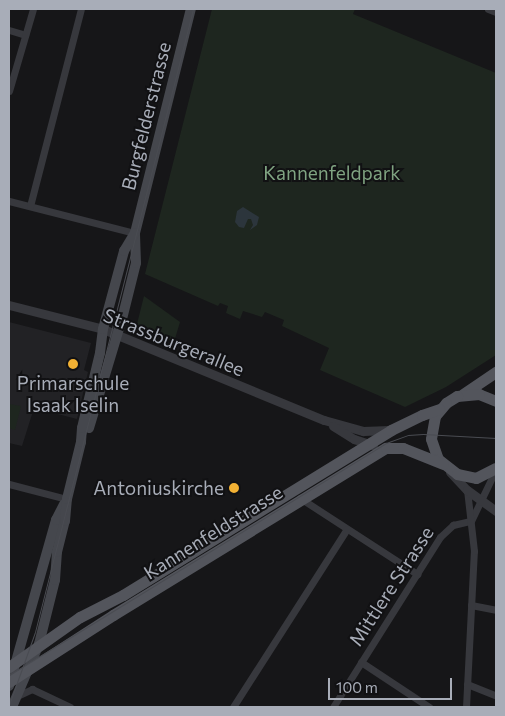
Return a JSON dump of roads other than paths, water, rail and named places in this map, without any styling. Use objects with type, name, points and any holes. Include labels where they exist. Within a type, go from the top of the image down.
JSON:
[{"type":"main road","name":"Burgfelderstrasse","points":[[81,442],[88,430],[117,336],[136,264],[135,233],[191,9]]},
{"type":"main road","name":"Burgfelderstrasse","points":[[12,707],[39,644],[55,580],[57,552],[65,522],[67,499],[100,353],[103,329],[124,250],[135,233]]},
{"type":"main road","name":"Kannenfeldstrasse","points":[[9,683],[298,494],[368,444],[391,430],[439,409],[496,372]]},
{"type":"main road","points":[[463,394],[479,394],[496,401]]},
{"type":"main road","points":[[439,409],[433,422],[431,439],[435,453],[443,464]]},
{"type":"main road","name":"Kannenfeldstrasse","points":[[10,663],[80,617],[123,595],[298,494],[386,448]]},
{"type":"main road","points":[[386,448],[403,448],[443,464],[457,474],[470,478],[484,475],[496,469]]},
{"type":"main road","name":"Burgfelderstrasse","points":[[9,683],[10,663],[25,634],[56,520],[67,499]]},
{"type":"street","points":[[9,91],[33,9]]},
{"type":"street","points":[[30,206],[81,9]]},
{"type":"street","points":[[488,9],[496,12]]},
{"type":"street","points":[[9,30],[25,35]]},
{"type":"street","points":[[9,201],[135,233]]},
{"type":"street","name":"Strassburgerallee","points":[[9,305],[103,329],[324,420],[362,431],[391,430]]},
{"type":"street","name":"Strassburgerallee","points":[[324,420],[346,434],[368,444],[386,448]]},
{"type":"street","points":[[443,464],[467,490],[496,511]]},
{"type":"street","points":[[471,521],[482,502],[496,469]]},
{"type":"street","points":[[9,484],[67,499]]},
{"type":"street","points":[[466,707],[474,551],[467,490]]},
{"type":"street","points":[[298,494],[347,529],[417,574]]},
{"type":"street","name":"Mittlere Strasse","points":[[333,707],[446,530],[460,522],[471,521]]},
{"type":"street","points":[[233,707],[347,529]]},
{"type":"street","points":[[471,606],[496,610]]},
{"type":"street","points":[[362,662],[429,707]]},
{"type":"street","points":[[10,663],[26,672],[32,689]]},
{"type":"street","points":[[467,684],[496,696]]},
{"type":"street","points":[[17,696],[24,691],[32,689],[70,707]]},
{"type":"tram line","points":[[9,705],[35,632],[193,9]]},
{"type":"tram line","points":[[9,675],[386,443],[408,435],[423,434],[496,438]]},
{"type":"place","name":"Primarschule Isaak Iselin","points":[[73,364]]},
{"type":"place","name":"Antoniuskirche","points":[[234,488]]},
{"type":"park label","name":"Kannenfeldpark","points":[[332,173]]}]
